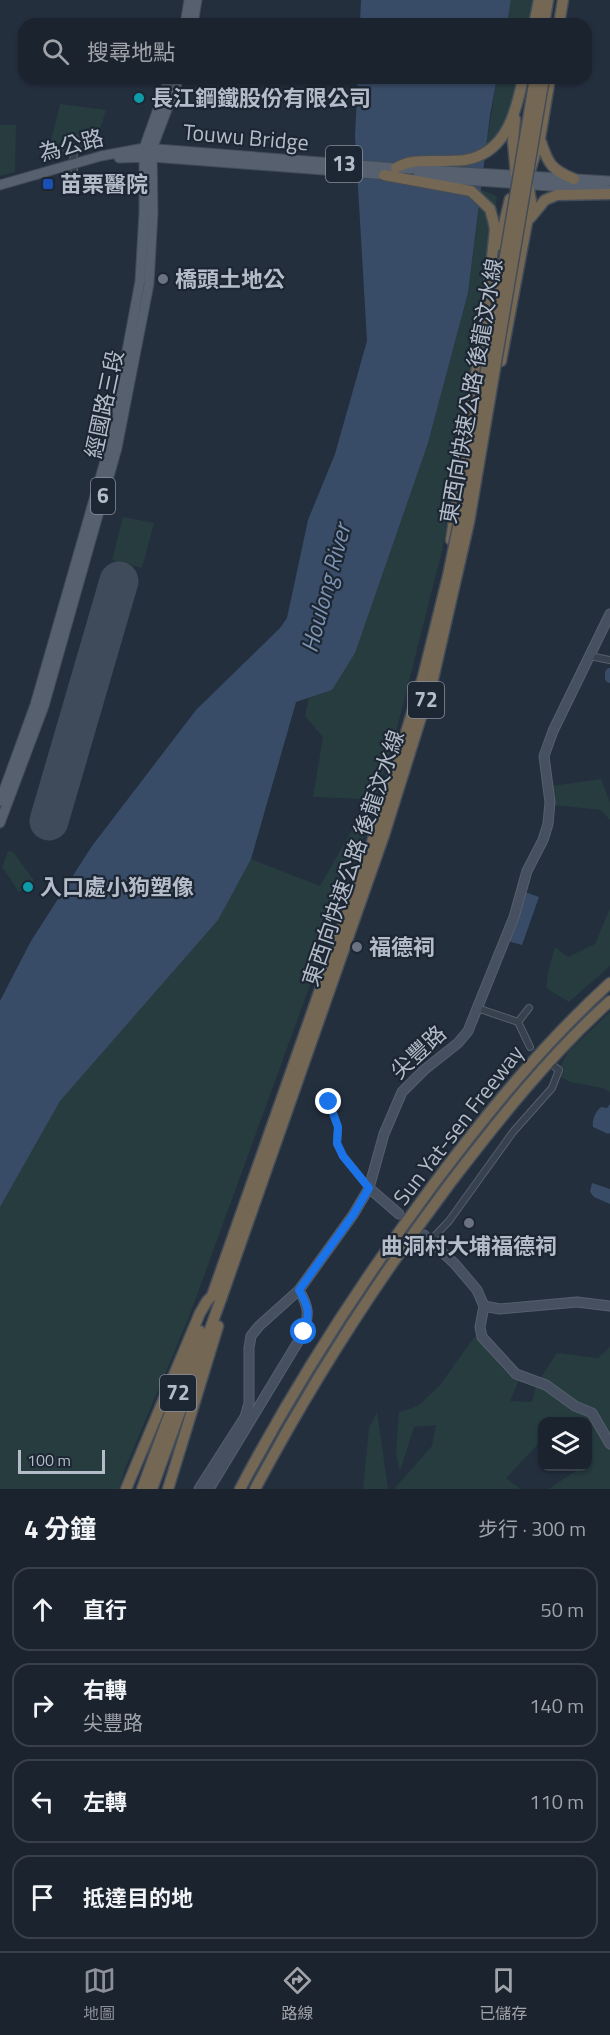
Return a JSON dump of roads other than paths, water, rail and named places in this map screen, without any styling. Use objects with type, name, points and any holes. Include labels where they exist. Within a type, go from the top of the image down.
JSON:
[{"type":"highway","points":[[535,18],[539,0]]},
{"type":"highway","points":[[545,18],[548,0]]},
{"type":"highway","points":[[554,18],[557,0]]},
{"type":"highway","points":[[561,18],[563,0]]},
{"type":"highway","points":[[468,522],[476,500],[531,201],[517,180],[513,142],[522,84]]},
{"type":"highway","name":"東西向快速公路 後龍汶水線","points":[[152,1489],[376,831],[423,677],[448,576],[467,483],[534,84]]},
{"type":"highway","name":"東西向快速公路 後龍汶水線","points":[[142,1489],[217,1298],[403,780],[433,679],[468,522],[543,84]]},
{"type":"highway","points":[[489,286],[517,180],[540,138],[549,84]]},
{"type":"highway","points":[[396,168],[407,162],[465,160],[482,154],[494,147],[504,136],[516,111]]},
{"type":"highway","points":[[540,138],[548,162],[558,172],[574,179]]},
{"type":"highway","points":[[384,175],[471,191],[490,209],[495,230],[489,286],[450,547],[448,576]]},
{"type":"highway","points":[[528,220],[545,200],[557,195],[610,192]]},
{"type":"highway","name":"Sun Yat-sen Freeway","points":[[240,1489],[311,1364],[364,1281],[418,1205],[470,1135],[531,1062],[610,983]]},
{"type":"highway","name":"Sun Yat-sen Freeway","points":[[255,1489],[323,1370],[428,1213],[534,1077],[565,1043],[610,1001]]},
{"type":"highway","points":[[126,1489],[200,1313],[207,1301],[217,1298],[221,1317],[168,1489]]},
{"type":"main road","points":[[186,18],[189,0]]},
{"type":"main road","points":[[194,18],[196,0]]},
{"type":"main road","name":"6","points":[[148,153],[167,84]]},
{"type":"main road","name":"6","points":[[148,153],[177,84]]},
{"type":"main road","name":"Touwu Bridge","points":[[148,153],[396,168],[517,180]]},
{"type":"main road","name":"為公路","points":[[0,191],[101,156],[148,153]]},
{"type":"main road","name":"經國路三段","points":[[0,801],[35,705],[110,447],[140,281],[148,153]]},
{"type":"main road","name":"經國路三段","points":[[0,823],[44,706],[117,448],[148,284],[153,213],[148,153]]},
{"type":"main road","name":"Touwu Bridge","points":[[179,155],[384,175],[517,180]]},
{"type":"main road","name":"為公路","points":[[0,185],[73,167]]},
{"type":"main road","name":"13","points":[[517,180],[610,181]]},
{"type":"main road","name":"13","points":[[517,180],[610,192]]},
{"type":"street","points":[[73,167],[75,139]]},
{"type":"street","name":"尖豐路","points":[[199,1489],[245,1417],[249,1403],[251,1336],[299,1290],[353,1215],[369,1188],[384,1134],[402,1092],[468,1031],[514,918],[527,871],[543,840],[548,824],[550,802],[544,756],[552,731],[610,614]]},
{"type":"street","points":[[590,656],[610,660]]},
{"type":"street","points":[[477,1008],[519,1022],[530,1047]]},
{"type":"street","points":[[519,1022],[529,1008]]},
{"type":"street","points":[[555,1067],[559,1070],[552,1088],[513,1132],[448,1221],[427,1238],[477,1290],[484,1306],[480,1327],[482,1337],[489,1345],[516,1374],[546,1385],[574,1406],[592,1413],[610,1444]]},
{"type":"street","points":[[331,1092],[329,1102],[338,1127],[337,1143],[343,1156],[369,1188],[399,1214]]},
{"type":"street","points":[[209,1489],[304,1332],[309,1317],[305,1301],[299,1290]]},
{"type":"street","points":[[484,1306],[500,1309],[577,1302],[610,1306]]},
{"type":"water","points":[[361,0],[511,0],[508,18],[360,18]]},
{"type":"water","name":"Houlong River","points":[[358,84],[496,84],[468,293],[428,443],[355,653],[332,690],[296,702],[251,859],[218,920],[60,1101],[0,1207],[0,1001],[31,941],[92,846],[196,710],[280,628],[287,618],[308,520],[335,454],[367,341],[355,135]]},
{"type":"water","points":[[525,892],[539,897],[522,945],[508,941],[521,910]]},
{"type":"water","points":[[610,1104],[610,1133],[608,1134],[593,1127],[593,1122],[599,1109],[607,1108]]},
{"type":"water","points":[[592,1183],[610,1189],[610,1204],[594,1197],[590,1192]]},
{"type":"waterway","points":[[610,673],[610,678]]},
{"type":"place","name":"長江鋼鐵股份有限公司","points":[[139,98]]},
{"type":"place","name":"苗栗醫院","points":[[48,184]]},
{"type":"place","name":"橋頭土地公","points":[[163,279]]},
{"type":"place","name":"入口處小狗塑像","points":[[28,887]]},
{"type":"place","name":"福德祠","points":[[357,947]]},
{"type":"place","name":"曲洞村大埔福德祠","points":[[469,1223]]}]
